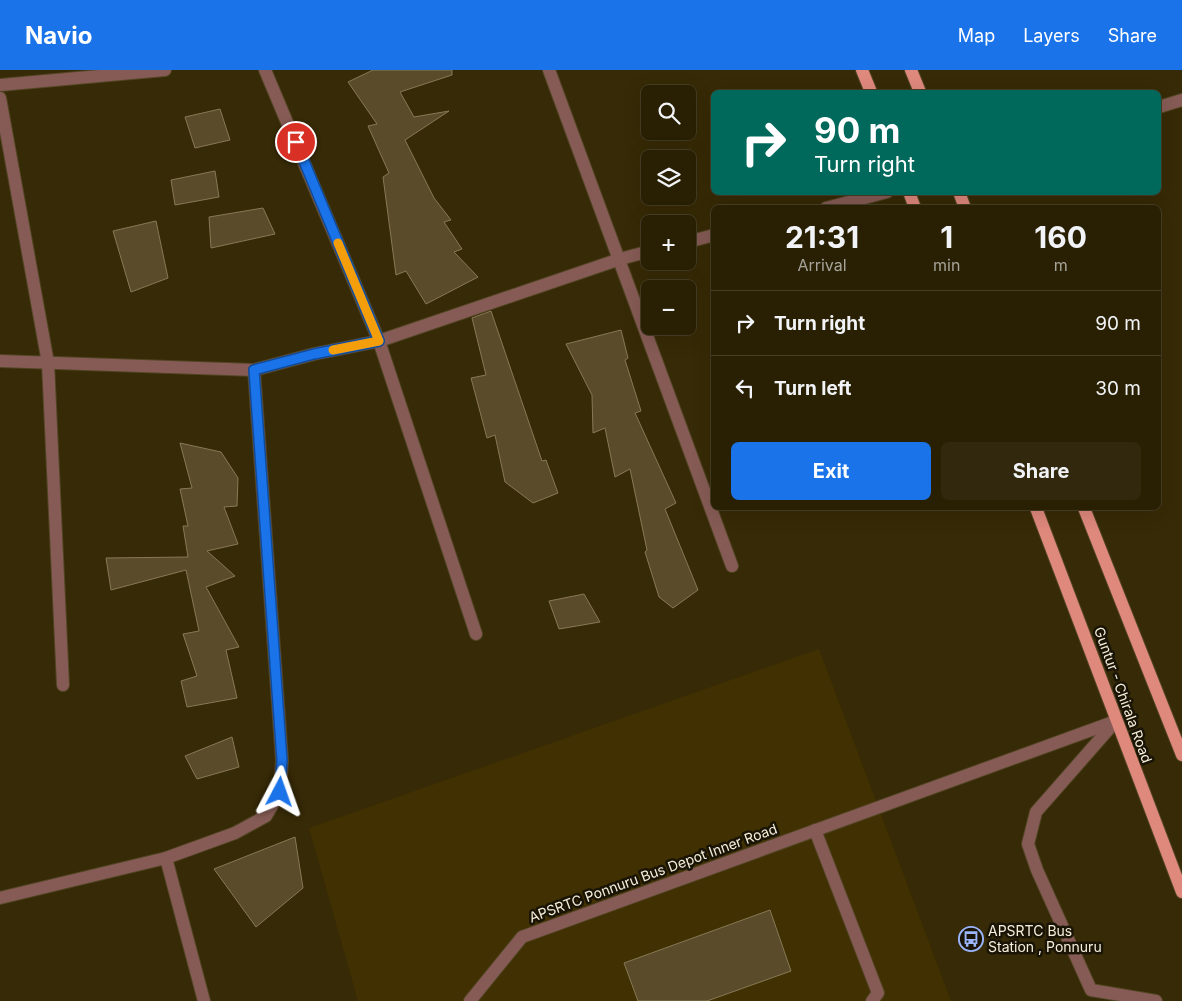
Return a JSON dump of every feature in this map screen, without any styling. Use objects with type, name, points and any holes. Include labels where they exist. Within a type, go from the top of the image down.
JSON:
[{"type":"main road","points":[[862,70],[870,90]]},
{"type":"main road","points":[[911,70],[919,90]]},
{"type":"main road","name":"Guntur - Chirala Road","points":[[1037,510],[1182,892]]},
{"type":"main road","points":[[1085,510],[1182,755]]},
{"type":"street","points":[[0,85],[165,70]]},
{"type":"street","points":[[265,70],[379,341],[476,634]]},
{"type":"street","points":[[549,70],[711,508]]},
{"type":"street","points":[[0,98],[48,363],[62,685]]},
{"type":"street","points":[[1161,107],[1182,100]]},
{"type":"street","points":[[837,205],[876,195]]},
{"type":"street","points":[[696,240],[711,236]]},
{"type":"street","points":[[0,361],[254,370],[314,354],[379,341],[620,258],[641,253]]},
{"type":"street","points":[[0,898],[166,858],[235,833],[266,816],[280,792],[282,760],[254,370]]},
{"type":"street","points":[[712,510],[732,566]]},
{"type":"street","points":[[1116,721],[1036,812],[1028,844],[1037,870],[1091,990],[1156,1001]]},
{"type":"street","name":"APSRTC Ponnuru Bus Depot Inner Road","points":[[470,1001],[522,937],[1116,721]]},
{"type":"street","points":[[815,830],[878,993],[872,1001]]},
{"type":"street","points":[[166,858],[204,1001]]},
{"type":"shaded area","points":[[819,649],[951,1001],[358,1001],[309,828]]},
{"type":"building","points":[[373,70],[452,70],[452,75],[400,92],[414,117],[449,111],[405,140],[434,198],[451,220],[444,222],[462,249],[454,252],[478,277],[426,304],[406,271],[396,275],[383,177],[389,173],[368,126],[377,124],[348,82]]},
{"type":"building","points":[[220,109],[230,140],[195,148],[185,117]]},
{"type":"building","points":[[215,171],[219,197],[175,205],[171,180]]},
{"type":"building","points":[[263,208],[275,234],[211,248],[209,217]]},
{"type":"building","points":[[156,221],[168,278],[131,292],[113,231]]},
{"type":"building","points":[[491,311],[542,461],[546,460],[558,493],[533,503],[505,482],[495,435],[487,438],[471,378],[486,375],[472,318]]},
{"type":"building","points":[[621,330],[628,358],[625,360],[641,411],[635,413],[676,503],[665,509],[698,590],[673,608],[659,597],[645,552],[647,550],[630,469],[615,477],[605,428],[593,433],[592,395],[566,344]]},
{"type":"building","points":[[180,443],[221,452],[238,478],[237,506],[224,507],[238,544],[207,551],[235,576],[206,587],[239,647],[226,650],[237,698],[187,707],[181,681],[197,676],[183,634],[199,631],[186,570],[111,590],[106,558],[188,557],[183,526],[188,526],[180,489],[192,488]]},
{"type":"building","points":[[584,594],[600,622],[559,629],[549,601]]},
{"type":"building","points":[[232,737],[239,767],[197,779],[185,756]]},
{"type":"building","points":[[295,837],[303,888],[256,927],[214,869]]},
{"type":"building","points":[[770,910],[791,971],[707,1001],[638,1001],[624,963]]},
{"type":"slow traffic","points":[[333,350],[379,341],[338,243]]},
{"type":"place","name":"APSRTC Bus Station , Ponnuru","points":[[971,939]]},
{"type":"route","points":[[280,792],[282,760],[254,370],[314,354],[379,341],[296,142]]}]
